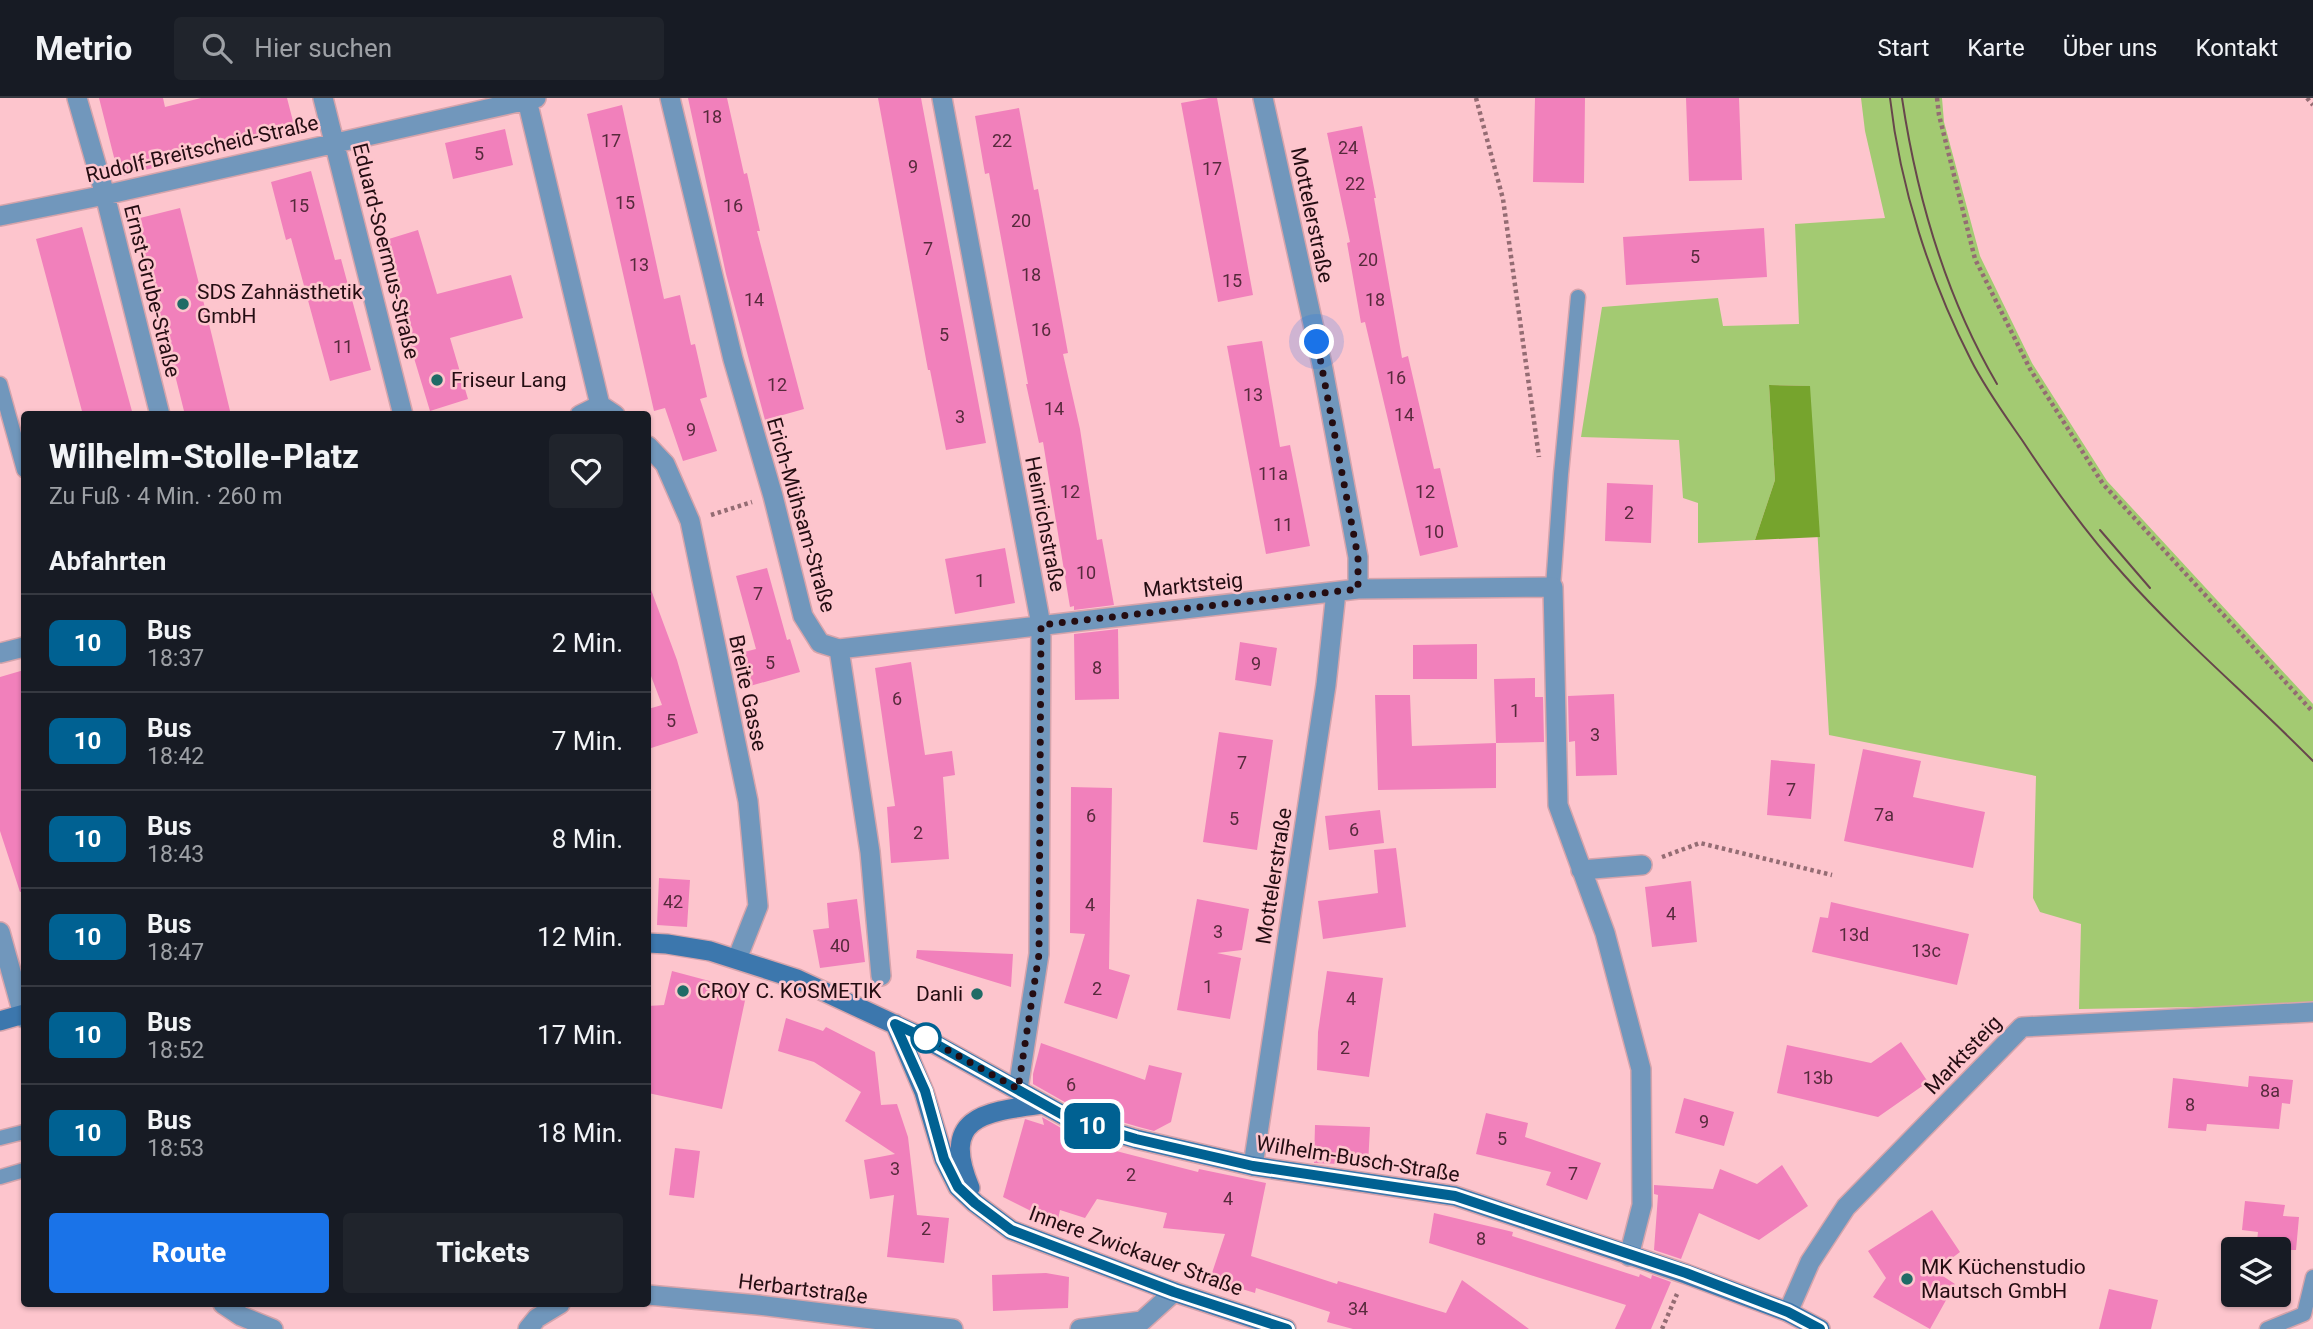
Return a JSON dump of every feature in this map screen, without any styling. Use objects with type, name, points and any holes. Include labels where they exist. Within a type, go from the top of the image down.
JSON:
[{"type":"main road","points":[[651,943],[710,951],[737,959],[797,979],[895,1024]]},
{"type":"main road","points":[[0,1021],[21,1016]]},
{"type":"main road","name":"Wilhelm-Busch-Straße","points":[[895,1024],[1072,1120],[1253,1166],[1455,1196],[1686,1273],[1788,1312],[1820,1329]]},
{"type":"main road","name":"Innere Zwickauer Straße","points":[[895,1024],[925,1091],[944,1159],[958,1187],[975,1203],[1011,1230],[1174,1292],[1286,1329]]},
{"type":"main road","points":[[975,1203],[962,1169],[959,1145],[962,1133],[970,1123],[988,1114],[1043,1104]]},
{"type":"street","name":"Ernst-Grube-Straße","points":[[77,98],[159,411]]},
{"type":"street","name":"Eduard-Soermus-Straße","points":[[323,98],[402,411]]},
{"type":"street","name":"Erich-Mühsam-Straße","points":[[670,98],[733,359],[773,496],[803,616],[820,643],[839,649]]},
{"type":"street","name":"Heinrichstraße","points":[[942,98],[1041,625],[1039,954],[1018,1089]]},
{"type":"street","name":"Mottelerstraße","points":[[1263,98],[1323,369],[1358,557],[1358,589]]},
{"type":"street","name":"Rudolf-Breitscheid-Straße","points":[[0,216],[531,99]]},
{"type":"street","points":[[531,99],[608,410]]},
{"type":"street","name":"Breite Gasse","points":[[651,449],[665,464],[690,521],[748,802],[758,906],[737,959]]},
{"type":"street","name":"Marktsteig","points":[[839,649],[1358,589],[1553,587]]},
{"type":"street","points":[[1553,587],[1558,805],[1605,933],[1641,1069],[1642,1205],[1629,1256]]},
{"type":"street","name":"Mottelerstraße","points":[[1253,1166],[1326,685],[1336,592]]},
{"type":"street","points":[[0,653],[21,647]]},
{"type":"street","points":[[839,649],[870,852],[881,976]]},
{"type":"street","points":[[1581,870],[1642,865]]},
{"type":"street","points":[[0,932],[21,1005]]},
{"type":"street","name":"Marktsteig","points":[[1788,1312],[1810,1262],[1846,1207],[2022,1027],[2313,1012]]},
{"type":"street","points":[[1080,1329],[1142,1321],[1174,1292]]},
{"type":"street","name":"Herbartstraße","points":[[651,1295],[758,1305],[953,1329]]},
{"type":"street","points":[[228,1307],[273,1329]]},
{"type":"street","points":[[528,1329],[537,1318],[554,1307]]},
{"type":"lane","points":[[1553,587],[1578,297]]},
{"type":"lane","points":[[0,384],[21,459]]},
{"type":"lane","points":[[0,1138],[21,1133]]},
{"type":"lane","points":[[0,1177],[21,1171]]},
{"type":"lane","points":[[2267,1329],[2304,1314],[2313,1278]]},
{"type":"path","points":[[1476,98],[1503,200],[1539,458]]},
{"type":"path","points":[[1937,98],[1975,259],[2030,369],[2103,484],[2313,712]]},
{"type":"path","points":[[2307,98],[2313,105]]},
{"type":"path","points":[[690,521],[773,496]]},
{"type":"path","points":[[1642,865],[1700,843],[1832,875]]},
{"type":"path","points":[[1662,1329],[1686,1273]]},
{"type":"green space","points":[[1861,98],[1942,98],[1944,122],[1980,256],[2032,363],[2107,481],[2313,704],[2313,1005],[2079,1009],[2081,924],[2040,912],[2033,898],[2036,776],[1829,735],[1809,386],[1769,385],[1775,480],[1755,540],[1698,543],[1698,503],[1683,498],[1679,440],[1581,437],[1602,307],[1718,298],[1723,326],[1799,324],[1795,224],[1885,218],[1865,131]]},
{"type":"green space","points":[[1769,385],[1810,386],[1820,537],[1755,540],[1775,480]]},
{"type":"building","points":[[99,98],[163,98],[165,107],[201,98],[287,98],[295,129],[215,143],[217,151],[119,177]]},
{"type":"building","points":[[688,98],[727,98],[744,174],[747,173],[760,231],[757,231],[804,409],[765,420],[726,274]]},
{"type":"building","points":[[878,98],[921,98],[986,443],[946,450],[928,370]]},
{"type":"building","points":[[1217,98],[1253,295],[1218,302],[1181,103]]},
{"type":"building","points":[[1535,98],[1585,98],[1584,183],[1533,182]]},
{"type":"building","points":[[1686,98],[1739,98],[1742,180],[1689,181]]},
{"type":"building","points":[[622,105],[664,299],[680,295],[691,345],[695,344],[707,397],[700,399],[717,451],[683,461],[665,408],[654,411],[587,114]]},
{"type":"building","points":[[1019,108],[1034,190],[1038,189],[1068,353],[1063,354],[1080,429],[1097,540],[1102,539],[1114,605],[1074,610],[1074,606],[1070,607],[1043,442],[1039,443],[1026,384],[989,173],[985,174],[975,116]]},
{"type":"building","points":[[1362,126],[1402,358],[1408,356],[1434,469],[1440,468],[1458,547],[1420,556],[1365,322],[1361,323],[1347,243],[1350,242],[1327,133]]},
{"type":"building","points":[[505,129],[513,165],[453,179],[445,143]]},
{"type":"building","points":[[311,171],[335,260],[341,259],[371,370],[330,381],[291,238],[286,240],[271,182]]},
{"type":"building","points":[[180,208],[230,411],[184,411],[136,219]]},
{"type":"building","points":[[82,227],[132,411],[82,411],[36,239]]},
{"type":"building","points":[[1764,228],[1767,277],[1626,285],[1623,237]]},
{"type":"building","points":[[418,230],[437,294],[511,275],[523,318],[450,338],[468,399],[430,411],[379,242]]},
{"type":"building","points":[[1262,341],[1280,447],[1290,445],[1310,546],[1266,554],[1227,346]]},
{"type":"building","points":[[1607,483],[1653,485],[1651,543],[1605,541]]},
{"type":"building","points":[[1005,548],[1015,603],[955,614],[945,559]]},
{"type":"building","points":[[767,568],[787,640],[790,639],[800,672],[750,686],[740,653],[756,649],[736,576]]},
{"type":"building","points":[[651,590],[677,660],[698,733],[651,748],[651,708],[662,705],[651,676]]},
{"type":"building","points":[[1118,629],[1119,699],[1075,700],[1074,634]]},
{"type":"building","points":[[1240,642],[1277,648],[1271,686],[1235,680]]},
{"type":"building","points":[[1477,644],[1477,679],[1413,679],[1413,645]]},
{"type":"building","points":[[911,662],[925,755],[952,751],[955,775],[943,777],[949,859],[891,863],[887,807],[895,806],[875,668]]},
{"type":"building","points":[[21,671],[20,892],[0,831],[0,677]]},
{"type":"building","points":[[1535,678],[1535,697],[1543,697],[1544,742],[1496,743],[1494,679]]},
{"type":"building","points":[[1614,694],[1617,775],[1576,776],[1575,741],[1569,742],[1568,696]]},
{"type":"building","points":[[1375,695],[1410,695],[1412,746],[1496,743],[1496,788],[1378,790]]},
{"type":"building","points":[[1219,732],[1273,740],[1257,850],[1203,842]]},
{"type":"building","points":[[1863,749],[1921,761],[1913,797],[1985,812],[1973,868],[1844,841]]},
{"type":"building","points":[[1771,760],[1815,764],[1811,819],[1767,815]]},
{"type":"building","points":[[1071,787],[1112,788],[1109,969],[1130,975],[1117,1019],[1064,1003],[1085,934],[1070,933]]},
{"type":"building","points":[[1380,810],[1384,843],[1329,850],[1325,816]]},
{"type":"building","points":[[1396,848],[1406,927],[1323,939],[1318,901],[1378,893],[1374,850]]},
{"type":"building","points":[[659,878],[690,880],[687,927],[657,925]]},
{"type":"building","points":[[1691,881],[1697,942],[1652,947],[1645,887]]},
{"type":"building","points":[[857,899],[865,962],[820,968],[813,930],[829,928],[827,903]]},
{"type":"building","points":[[1197,899],[1249,909],[1242,950],[1217,953],[1241,958],[1230,1019],[1177,1010]]},
{"type":"building","points":[[1831,902],[1969,934],[1957,985],[1812,952],[1820,917],[1828,918]]},
{"type":"building","points":[[917,950],[1013,954],[1011,987],[916,958]]},
{"type":"building","points":[[672,971],[747,991],[722,1109],[651,1094],[651,1006],[664,1005]]},
{"type":"building","points":[[1327,971],[1383,978],[1369,1077],[1317,1070],[1318,1032]]},
{"type":"building","points":[[786,1018],[823,1031],[826,1027],[875,1052],[881,1105],[897,1104],[908,1137],[917,1215],[949,1218],[944,1263],[887,1257],[894,1195],[870,1199],[864,1160],[895,1154],[845,1121],[861,1092],[814,1062],[778,1051]]},
{"type":"building","points":[[1901,1042],[1928,1082],[1878,1117],[1777,1093],[1787,1045],[1871,1063]]},
{"type":"building","points":[[1041,1043],[1145,1080],[1149,1065],[1182,1073],[1171,1122],[1154,1131],[1139,1127],[1077,1109],[1033,1084]]},
{"type":"building","points":[[2249,1076],[2293,1080],[2290,1104],[2282,1103],[2279,1129],[2207,1124],[2206,1131],[2168,1128],[2173,1078],[2248,1087]]},
{"type":"building","points":[[1684,1098],[1734,1112],[1724,1146],[1675,1133]]},
{"type":"building","points":[[1486,1113],[1528,1123],[1525,1137],[1601,1163],[1587,1200],[1546,1185],[1551,1172],[1476,1154]]},
{"type":"building","points":[[1042,1117],[1068,1132],[1122,1148],[1116,1151],[1198,1172],[1199,1169],[1266,1183],[1251,1256],[1337,1284],[1338,1281],[1446,1313],[1462,1280],[1529,1329],[1353,1329],[1327,1322],[1330,1312],[1256,1288],[1255,1293],[1210,1279],[1225,1234],[1163,1228],[1167,1213],[1097,1199],[1085,1218],[1060,1210],[1057,1224],[1003,1197],[1025,1119],[1044,1125]]},
{"type":"building","points":[[1315,1125],[1370,1127],[1368,1165],[1314,1163]]},
{"type":"building","points":[[675,1148],[700,1151],[694,1198],[669,1195]]},
{"type":"building","points":[[1782,1165],[1808,1206],[1759,1240],[1699,1213],[1681,1259],[1654,1250],[1658,1195],[1654,1194],[1654,1185],[1713,1189],[1720,1169],[1757,1184]]},
{"type":"building","points":[[2245,1201],[2285,1205],[2283,1216],[2299,1217],[2296,1250],[2291,1250],[2291,1237],[2257,1237],[2258,1232],[2242,1230]]},
{"type":"building","points":[[1932,1210],[1960,1252],[1935,1271],[1955,1284],[1930,1329],[1873,1297],[1886,1278],[1868,1251]]},
{"type":"building","points":[[1434,1213],[1513,1232],[1512,1236],[1639,1277],[1640,1274],[1651,1279],[1652,1275],[1671,1282],[1651,1329],[1615,1329],[1626,1305],[1429,1243]]},
{"type":"building","points":[[1046,1273],[1069,1277],[1068,1308],[993,1311],[992,1275]]},
{"type":"building","points":[[2109,1289],[2158,1300],[2151,1329],[2099,1329]]},
{"type":"tram line","points":[[1890,98],[1909,199],[1930,265],[1956,329],[1989,391],[2058,492],[2110,559],[2170,623],[2313,761]]},
{"type":"tram line","points":[[1902,98],[1916,173],[1936,246],[1963,317],[1997,384]]},
{"type":"tram line","points":[[2100,530],[2150,588]]},
{"type":"bus line","name":"10","points":[[1287,1329],[1174,1292],[1011,1230],[975,1203],[958,1187],[944,1159],[925,1091],[895,1024],[1072,1120],[1136,1139],[1253,1166],[1455,1196],[1686,1273],[1788,1312],[1820,1329]]},
{"type":"place","name":"SDS Zahnästhetik GmbH","points":[[183,304]]},
{"type":"place","name":"Friseur Lang","points":[[437,380]]},
{"type":"place","name":"CROY C. KOSMETIK","points":[[683,991]]},
{"type":"place","name":"Danli","points":[[977,994]]},
{"type":"place","name":"MK Küchenstudio Mautsch GmbH","points":[[1907,1279]]},
{"type":"route","points":[[926,1038],[1018,1089],[1039,954],[1041,625],[1358,589],[1358,557],[1317,342]]}]
